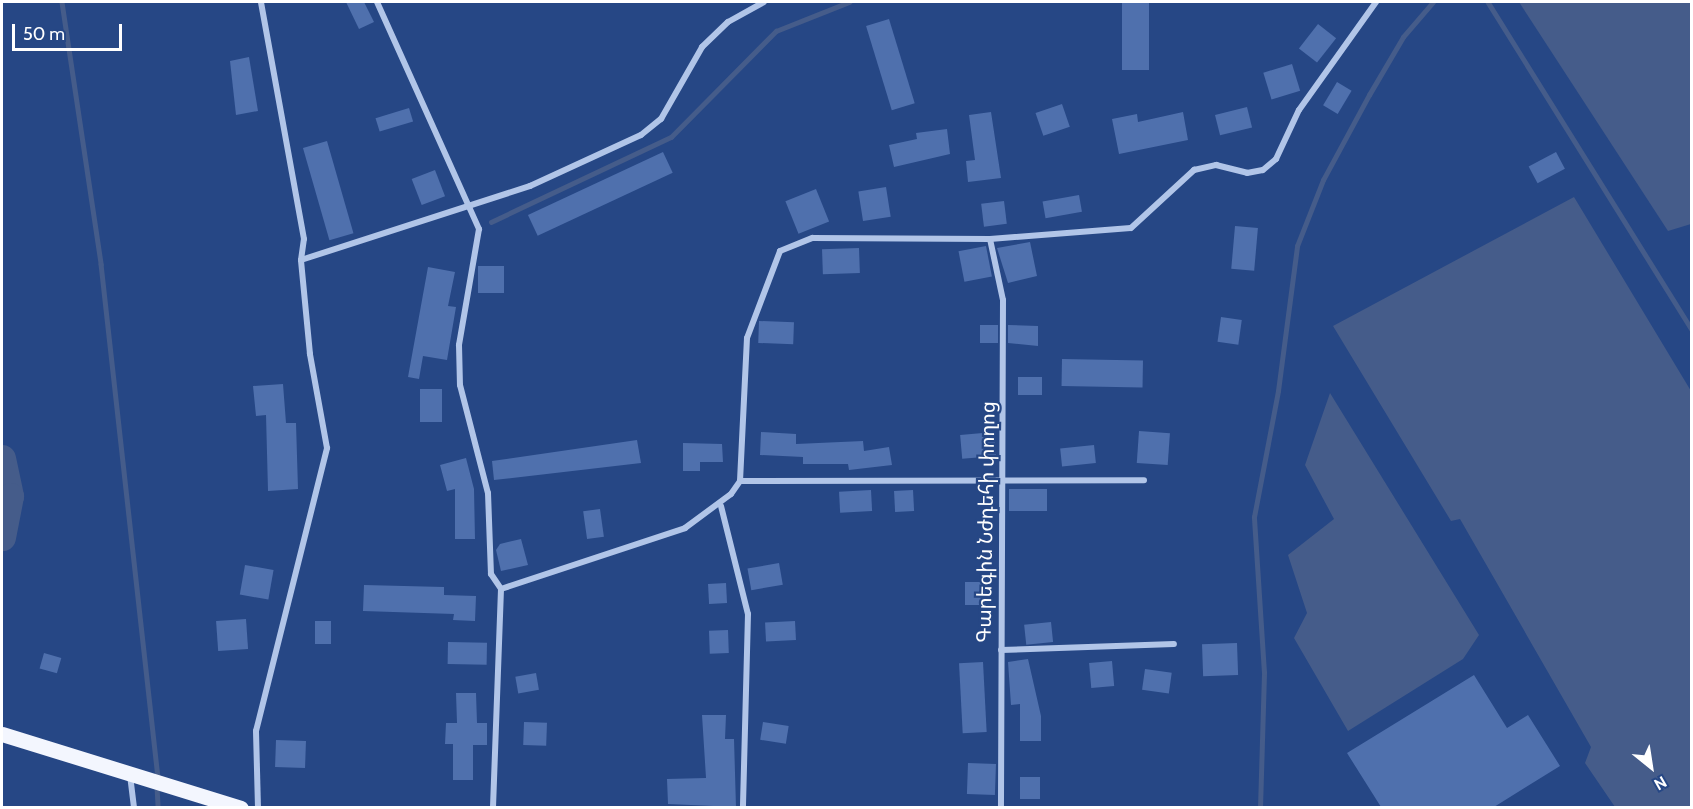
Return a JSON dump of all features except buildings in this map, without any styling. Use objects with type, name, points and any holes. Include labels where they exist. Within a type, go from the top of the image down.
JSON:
[{"type":"main road","points":[[8,736],[147,775],[241,807]]},
{"type":"street","points":[[258,807],[256,731],[327,448],[301,260],[304,239],[261,2]]},
{"type":"street","points":[[377,2],[472,205],[479,229],[459,345],[460,385],[488,493],[491,574],[501,589],[494,807]]},
{"type":"street","points":[[301,260],[530,186],[641,135],[661,119],[702,47],[728,22],[764,2]]},
{"type":"street","points":[[501,589],[650,542],[721,506],[740,481],[747,338],[780,251],[813,238],[990,239],[1131,228],[1194,170],[1216,165],[1247,173],[1263,171],[1276,159],[1342,44],[1376,2]]},
{"type":"street","name":"Գարեգին Նժդեհի փողոց","points":[[990,239],[1003,300],[1006,479],[1001,650],[1001,807]]},
{"type":"street","points":[[740,481],[1144,480]]},
{"type":"street","points":[[721,506],[748,614],[744,807]]},
{"type":"street","points":[[1001,650],[1174,644]]},
{"type":"street","points":[[129,770],[134,807]]},
{"type":"water","points":[[1519,2],[1691,2],[1691,224],[1668,231]]},
{"type":"water","points":[[1574,197],[1691,391],[1691,807],[1615,807],[1585,763],[1591,747],[1460,519],[1451,521],[1333,326]]},
{"type":"water","points":[[1330,393],[1479,635],[1463,659],[1348,731],[1294,638],[1307,613],[1288,555],[1334,519],[1305,465]]},
{"type":"waterway","points":[[62,2],[101,264],[158,778]]},
{"type":"waterway","points":[[491,222],[671,137],[776,31],[849,2]]},
{"type":"waterway","points":[[1260,808],[1264,673],[1254,517],[1278,391],[1297,246],[1323,180],[1369,95],[1403,37],[1433,2]]},
{"type":"waterway","points":[[1488,2],[1692,330]]},
{"type":"waterway","points":[[2,458],[10,496],[2,537]]},
{"type":"waterway","points":[[157,786],[158,808]]}]
